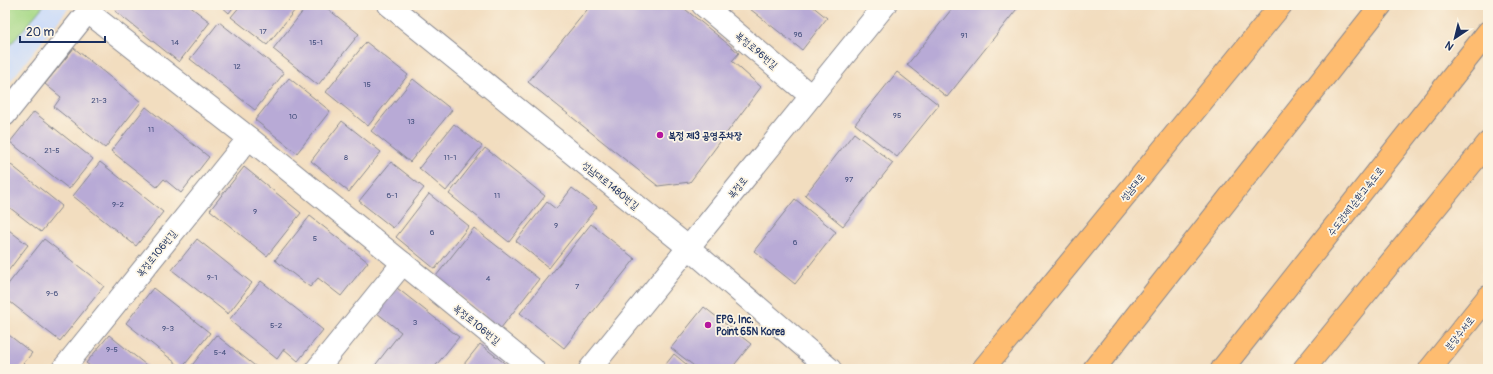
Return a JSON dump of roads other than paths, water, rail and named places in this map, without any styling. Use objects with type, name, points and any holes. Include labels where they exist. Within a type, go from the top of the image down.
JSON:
[{"type":"main road","name":"성남대로","points":[[983,369],[1281,5]]},
{"type":"main road","points":[[1094,369],[1381,5]]},
{"type":"main road","name":"수도권제1순환고속도로","points":[[1222,369],[1488,32]]},
{"type":"main road","points":[[1304,369],[1488,143]]},
{"type":"main road","name":"분당수서로","points":[[1430,369],[1488,297]]},
{"type":"street","name":"성남대로1480번길","points":[[389,5],[689,248],[830,369]]},
{"type":"street","name":"복정로96번길","points":[[703,5],[811,96]]},
{"type":"street","name":"복정로","points":[[590,369],[885,5]]},
{"type":"street","points":[[5,115],[90,8]]},
{"type":"street","name":"복정로106번길","points":[[90,8],[533,369]]},
{"type":"street","name":"복정로106번길","points":[[63,369],[249,138]]},
{"type":"street","points":[[317,369],[403,263]]},
{"type":"place","name":"복정 제3 공영주차장","points":[[660,135]]},
{"type":"place","name":"EPG, Inc. Point 65N Korea","points":[[708,325]]}]
